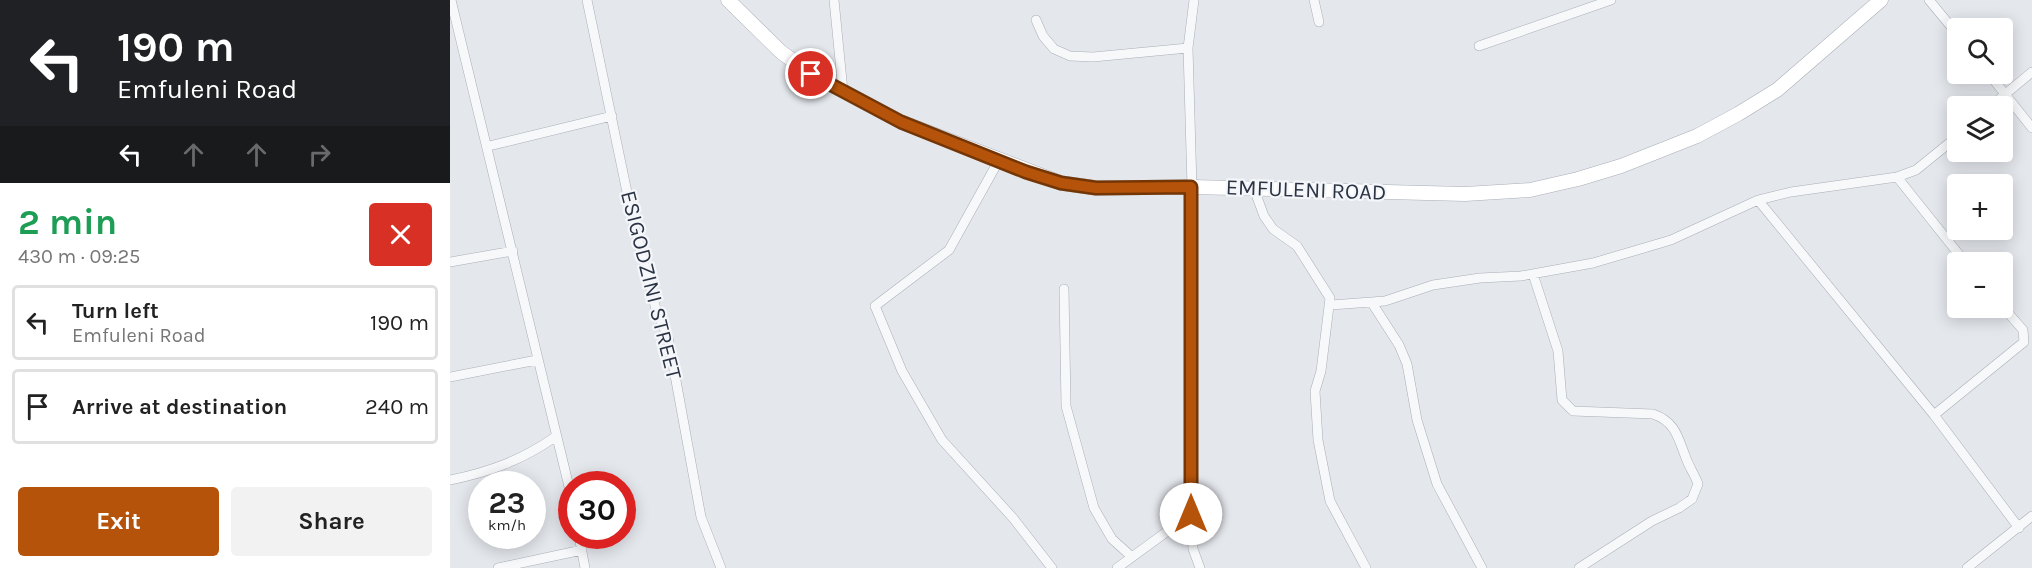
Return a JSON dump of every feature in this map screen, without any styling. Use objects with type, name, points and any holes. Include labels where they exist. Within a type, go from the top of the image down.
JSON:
[{"type":"street","points":[[451,0],[489,146],[564,471]]},
{"type":"street","name":"ESIGODZINI STREET","points":[[587,0],[633,221],[657,313],[668,337],[700,517],[721,568]]},
{"type":"street","name":"EMFULENI ROAD","points":[[728,0],[795,63],[843,91],[901,122],[1061,183],[1096,188],[1191,187],[1465,194],[1530,190],[1621,166],[1697,136],[1758,102],[1801,70],[1881,0]]},
{"type":"street","points":[[834,0],[843,91]]},
{"type":"street","points":[[1194,0],[1188,48],[1191,187],[1191,514],[1193,549],[1200,568]]},
{"type":"street","points":[[1314,0],[1319,22]]},
{"type":"street","points":[[1479,46],[1611,0]]},
{"type":"street","points":[[1929,0],[1947,22]]},
{"type":"street","points":[[1036,20],[1043,36],[1054,48],[1070,56],[1093,57],[1188,48]]},
{"type":"street","points":[[2004,96],[2032,72]]},
{"type":"street","points":[[1998,84],[2032,128]]},
{"type":"street","points":[[489,146],[612,116]]},
{"type":"street","points":[[1331,306],[1385,301],[1433,285],[1533,274],[1593,263],[1671,240],[1758,200],[1791,192],[1898,177],[1916,170],[1947,145]]},
{"type":"street","points":[[999,160],[949,250],[875,306],[902,371],[942,440],[1013,518],[1052,568]]},
{"type":"street","points":[[1898,177],[1957,252]]},
{"type":"street","points":[[1254,189],[1264,216],[1273,229],[1297,246],[1322,283],[1331,306],[1315,391],[1318,440],[1330,501],[1366,568]]},
{"type":"street","points":[[1758,200],[1934,415],[2019,528]]},
{"type":"street","points":[[450,262],[513,251]]},
{"type":"street","points":[[1533,274],[1558,351],[1562,400],[1565,406],[1573,411],[1653,414],[1664,418],[1681,440],[1686,458],[1698,484],[1692,499],[1652,521],[1579,568]]},
{"type":"street","points":[[1064,289],[1065,406],[1094,507],[1112,539],[1132,557]]},
{"type":"street","points":[[1372,303],[1399,345],[1407,364],[1417,420],[1437,484],[1482,568]]},
{"type":"street","points":[[1934,415],[2024,342],[2023,330],[2012,318]]},
{"type":"street","points":[[450,377],[537,360]]},
{"type":"street","points":[[450,480],[505,466],[555,437]]},
{"type":"street","points":[[1117,568],[1191,514]]},
{"type":"street","points":[[1967,568],[2032,516]]},
{"type":"street","points":[[498,568],[582,550],[585,568]]},
{"type":"route","points":[[811,74],[901,122],[1026,172],[1061,183],[1096,188],[1191,187],[1191,514]]}]
